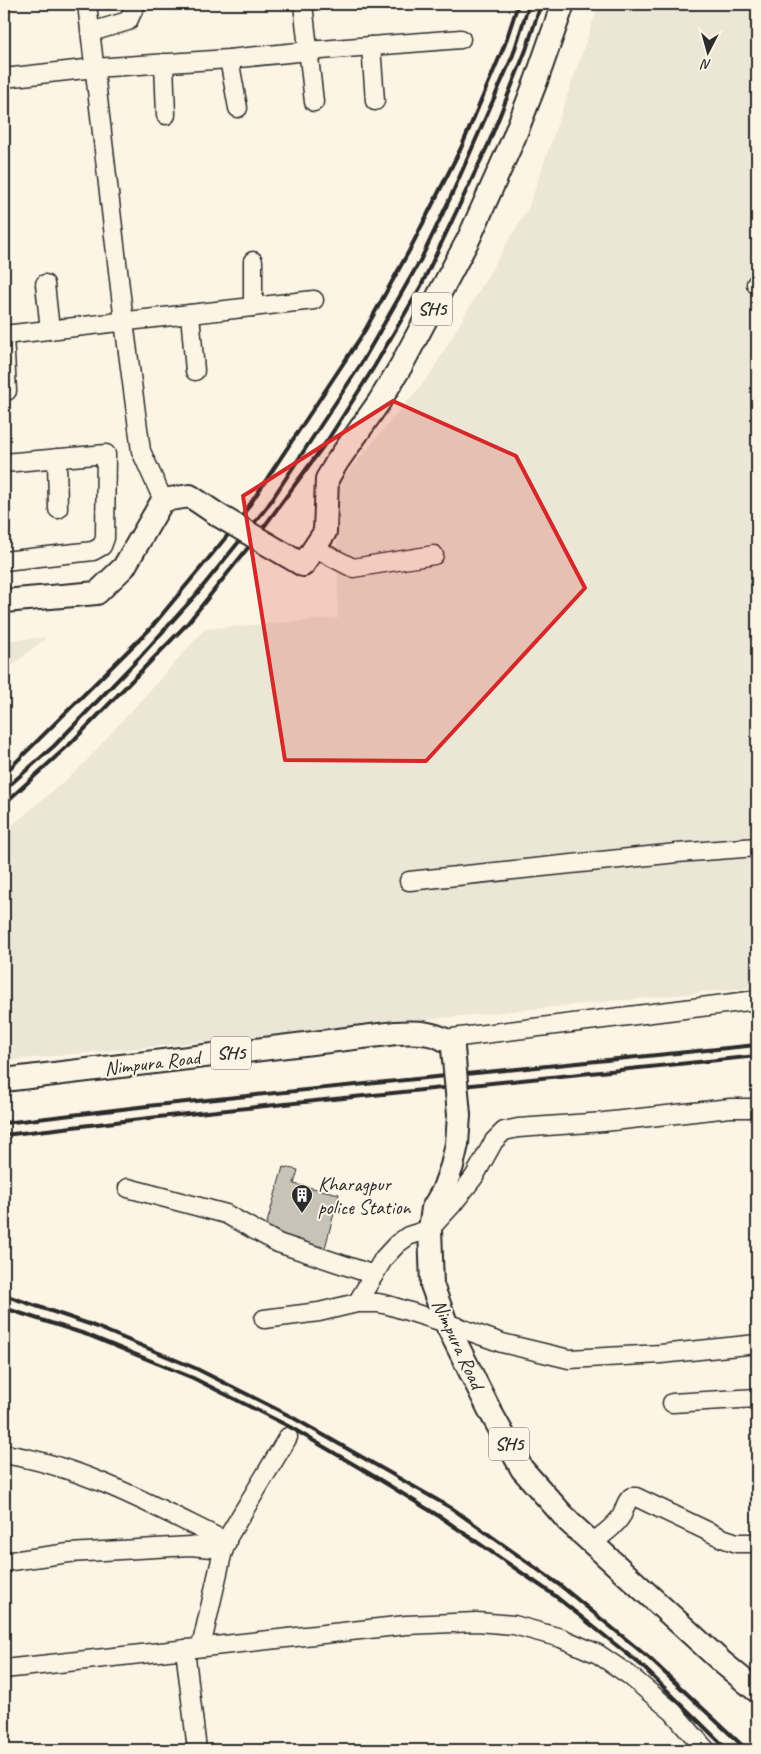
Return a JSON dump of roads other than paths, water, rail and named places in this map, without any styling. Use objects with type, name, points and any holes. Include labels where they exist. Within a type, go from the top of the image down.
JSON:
[{"type":"main road","name":"SH5","points":[[163,500],[190,496],[218,515],[303,565],[325,532],[327,479],[402,366],[469,238],[520,123],[563,4]]},
{"type":"main road","points":[[4,601],[97,593],[124,567],[163,500]]},
{"type":"main road","name":"Nimpura Road","points":[[4,1080],[396,1033],[411,1032],[436,1036],[448,1044],[459,1116],[457,1144],[443,1191],[433,1208],[430,1229],[432,1285],[438,1306],[446,1323],[490,1411],[522,1469],[568,1522],[757,1691]]},
{"type":"street","points":[[87,4],[141,451],[163,500]]},
{"type":"street","points":[[91,32],[128,21],[136,4]]},
{"type":"street","points":[[303,4],[314,102]]},
{"type":"street","points":[[4,78],[94,68],[229,59],[461,39]]},
{"type":"street","points":[[370,46],[374,101]]},
{"type":"street","points":[[229,59],[238,108]]},
{"type":"street","points":[[164,63],[166,115]]},
{"type":"street","points":[[252,261],[253,307]]},
{"type":"street","points":[[45,284],[50,330]]},
{"type":"street","points":[[7,391],[4,335],[314,300]]},
{"type":"street","points":[[190,314],[195,372]]},
{"type":"street","points":[[4,463],[106,454],[105,538],[102,546],[92,551],[4,562]]},
{"type":"street","points":[[57,458],[58,509]]},
{"type":"street","points":[[314,548],[353,568],[434,556]]},
{"type":"street","points":[[409,880],[677,853],[757,847]]},
{"type":"street","points":[[448,1044],[757,1000]]},
{"type":"street","points":[[357,1303],[384,1258],[397,1244],[408,1236],[430,1229],[474,1177],[494,1141],[504,1131],[518,1128],[604,1122],[730,1108],[757,1108]]},
{"type":"street","points":[[128,1188],[226,1214],[278,1243],[374,1275]]},
{"type":"street","points":[[264,1319],[319,1312],[357,1303],[388,1305],[502,1342],[569,1359],[661,1354],[757,1344]]},
{"type":"street","points":[[672,1403],[757,1398]]},
{"type":"street","points":[[197,1750],[193,1648],[225,1546],[288,1436]]},
{"type":"street","points":[[4,1454],[40,1461],[96,1480],[142,1500],[225,1546]]},
{"type":"street","points":[[592,1543],[613,1526],[622,1515],[625,1502],[631,1497],[636,1497],[722,1538],[737,1543],[757,1543]]},
{"type":"street","points":[[4,1562],[69,1553],[190,1546],[225,1546]]},
{"type":"street","points":[[4,1669],[406,1625],[477,1622],[514,1626],[561,1638],[598,1654],[629,1675],[673,1712],[706,1750]]},
{"type":"railway","points":[[4,774],[150,629],[237,524],[364,332],[409,251],[461,148],[505,44],[518,4]]},
{"type":"railway","points":[[4,790],[54,746],[139,658],[195,596],[267,507],[361,364],[421,259],[452,194],[513,55],[529,4]]},
{"type":"railway","points":[[4,804],[71,743],[187,624],[255,539],[327,441],[374,367],[421,286],[488,145],[526,50],[541,4]]},
{"type":"railway","points":[[4,1123],[156,1105],[757,1045]]},
{"type":"railway","points":[[4,1135],[158,1117],[757,1056]]},
{"type":"railway","points":[[4,1295],[92,1325],[195,1368],[290,1416],[453,1509],[561,1586],[649,1658],[747,1750]]},
{"type":"railway","points":[[4,1308],[88,1335],[193,1378],[290,1427],[377,1478],[442,1518],[554,1595],[641,1665],[728,1750]]},
{"type":"place","name":"Kharagpur police Station","points":[[302,1214]]}]
